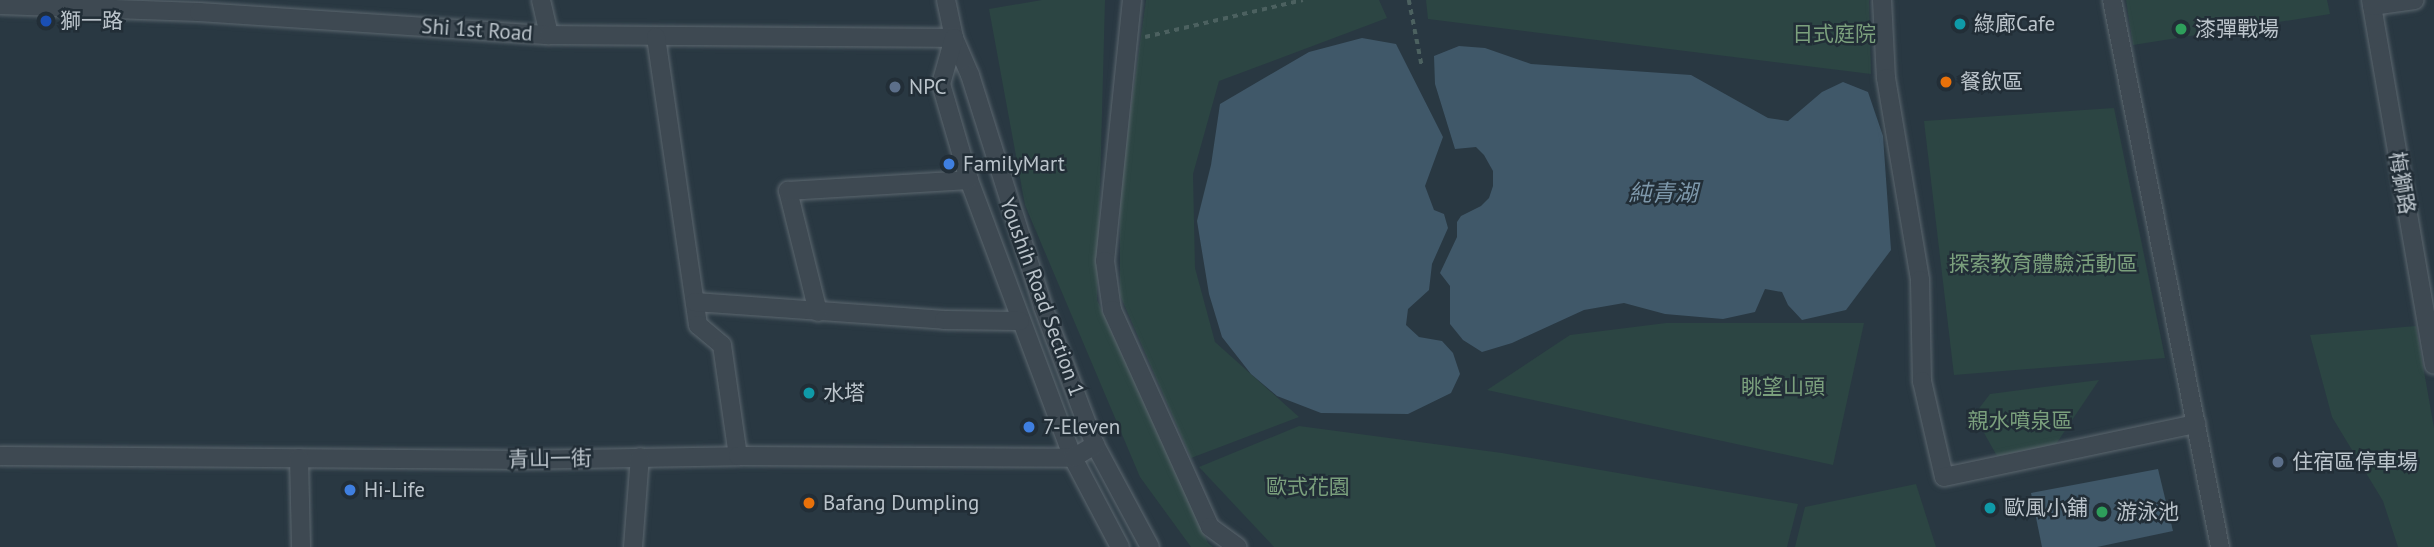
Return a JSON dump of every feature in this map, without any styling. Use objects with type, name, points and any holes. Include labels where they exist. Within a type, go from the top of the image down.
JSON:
[{"type":"street","points":[[541,0],[550,35]]},
{"type":"street","name":"Youshih Road Section 1","points":[[946,0],[954,38],[970,75],[992,156],[1043,307],[1095,445],[1150,547]]},
{"type":"street","points":[[1132,0],[1105,261],[1112,310],[1210,527],[1238,547]]},
{"type":"street","points":[[1882,0],[1886,78],[1920,279],[1922,381],[1944,477],[2196,424]]},
{"type":"street","points":[[2112,0],[2220,547]]},
{"type":"street","points":[[2371,3],[2415,0]]},
{"type":"street","name":"梅獅路","points":[[2371,3],[2434,365]]},
{"type":"street","name":"Shi 1st Road","points":[[0,5],[197,6],[550,35],[954,38]]},
{"type":"street","points":[[656,37],[698,325],[722,345],[738,456]]},
{"type":"street","name":"Youshih Road Section 1","points":[[954,38],[941,84],[969,180],[1073,458],[1120,547]]},
{"type":"street","points":[[818,312],[788,191],[969,180]]},
{"type":"street","points":[[695,302],[818,312],[1020,321]]},
{"type":"street","points":[[1073,458],[1095,445]]},
{"type":"street","name":"青山一街","points":[[0,456],[518,460],[738,456],[1073,458]]},
{"type":"street","points":[[633,547],[640,457]]},
{"type":"street","points":[[299,458],[301,547]]},
{"type":"path","points":[[1128,41],[1303,0]]},
{"type":"path","points":[[1409,0],[1422,66]]},
{"type":"green space","points":[[1042,0],[1105,0],[1097,300],[1208,543],[1213,547],[1191,547],[1140,477],[1025,205],[989,9]]},
{"type":"green space","points":[[1146,0],[1379,0],[1387,18],[1219,81],[1193,174],[1195,268],[1215,342],[1299,417],[1191,458],[1120,295],[1120,187]]},
{"type":"green space","name":"日式庭院","points":[[1426,0],[1869,0],[1871,74],[1428,19]]},
{"type":"green space","name":"漆彈戰場","points":[[2126,0],[2327,0],[2330,14],[2133,45]]},
{"type":"green space","name":"探索教育體驗活動區","points":[[2114,108],[2165,358],[1954,375],[1924,121]]},
{"type":"green space","name":"眺望山頭","points":[[1666,323],[1864,323],[1833,465],[1487,390],[1570,335]]},
{"type":"green space","points":[[2416,326],[2434,428],[2434,547],[2398,547],[2383,501],[2332,417],[2310,335]]},
{"type":"green space","name":"親水噴泉區","points":[[2099,380],[2056,444],[1997,456],[1974,415],[1990,394]]},
{"type":"green space","name":"歐式花園","points":[[1299,426],[1502,453],[1798,504],[1787,547],[1274,547],[1199,467]]},
{"type":"green space","points":[[1916,484],[1936,547],[1795,547],[1805,507]]},
{"type":"water","points":[[1362,38],[1396,44],[1443,137],[1425,186],[1434,210],[1444,214],[1448,228],[1432,264],[1429,290],[1408,309],[1406,325],[1419,337],[1442,341],[1453,353],[1460,374],[1451,393],[1408,414],[1321,413],[1277,396],[1251,374],[1222,337],[1209,294],[1197,221],[1211,165],[1220,104],[1309,52]]},
{"type":"water","name":"純青湖","points":[[1459,46],[1485,48],[1531,64],[1691,75],[1768,118],[1788,121],[1822,92],[1843,82],[1868,92],[1883,136],[1891,250],[1846,310],[1802,320],[1788,305],[1782,292],[1765,289],[1755,312],[1723,319],[1665,314],[1624,303],[1584,310],[1512,343],[1482,352],[1463,340],[1450,324],[1450,286],[1440,273],[1457,237],[1457,222],[1461,216],[1481,206],[1489,198],[1493,186],[1493,171],[1476,147],[1455,149],[1435,84],[1434,56]]},
{"type":"water","name":"游泳池","points":[[2158,469],[2173,531],[2097,547],[2042,547],[2031,493]]},
{"type":"place","name":"獅一路","points":[[46,21]]},
{"type":"place","name":"綠廊Cafe","points":[[1960,24]]},
{"type":"place","name":"漆彈戰場","points":[[2181,29]]},
{"type":"place","name":"餐飲區","points":[[1946,82]]},
{"type":"place","name":"NPC","points":[[895,87]]},
{"type":"place","name":"FamilyMart","points":[[949,164]]},
{"type":"place","name":"水塔","points":[[809,393]]},
{"type":"place","name":"7-Eleven","points":[[1029,427]]},
{"type":"place","name":"住宿區停車場","points":[[2278,462]]},
{"type":"place","name":"Hi-Life","points":[[350,490]]},
{"type":"place","name":"Bafang Dumpling","points":[[809,503]]},
{"type":"place","name":"歐風小舖","points":[[1990,508]]},
{"type":"place","name":"游泳池","points":[[2102,512]]}]
